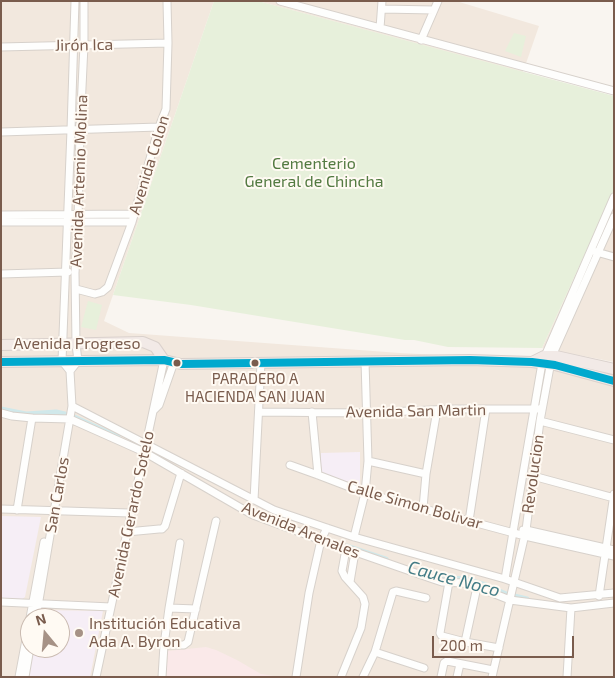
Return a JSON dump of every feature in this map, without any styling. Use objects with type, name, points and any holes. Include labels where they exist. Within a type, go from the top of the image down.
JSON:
[{"type":"highway","name":"Avenida Progreso","points":[[1,345],[143,342],[155,347],[169,361]]},
{"type":"highway","points":[[546,357],[614,381]]},
{"type":"highway","points":[[169,361],[181,364],[562,357],[614,369]]},
{"type":"highway","name":"Avenida Progreso","points":[[1,362],[169,361]]},
{"type":"street","name":"Avenida Artemio Molina","points":[[62,361],[75,1]]},
{"type":"street","name":"Avenida Artemio Molina","points":[[78,361],[75,273],[84,1]]},
{"type":"street","name":"Avenida Colon","points":[[76,289],[95,294],[102,292],[108,287],[132,222],[166,110],[168,43],[166,1]]},
{"type":"street","points":[[280,1],[614,91]]},
{"type":"street","points":[[380,28],[382,1]]},
{"type":"street","points":[[421,40],[438,1]]},
{"type":"street","points":[[382,9],[434,10]]},
{"type":"street","name":"Jirón Ica","points":[[1,47],[168,43]]},
{"type":"street","points":[[1,132],[160,127]]},
{"type":"street","points":[[546,357],[611,215],[614,197]]},
{"type":"street","points":[[1,215],[78,218],[134,214]]},
{"type":"street","points":[[1,222],[68,218]]},
{"type":"street","points":[[78,218],[132,222]]},
{"type":"street","points":[[594,251],[614,257]]},
{"type":"street","points":[[1,274],[75,273]]},
{"type":"street","name":"Revolucion","points":[[505,579],[534,409],[546,357]]},
{"type":"street","name":"Revolucion","points":[[493,674],[525,533],[542,409],[546,357]]},
{"type":"street","points":[[62,361],[70,371],[78,361]]},
{"type":"street","name":"Avenida Gerardo Sotelo","points":[[96,677],[130,513],[147,444],[154,403],[169,361]]},
{"type":"street","points":[[354,537],[365,493],[368,461],[365,362]]},
{"type":"street","points":[[254,500],[261,363]]},
{"type":"street","name":"San Carlos","points":[[36,608],[52,511],[70,420],[72,406],[70,371]]},
{"type":"street","name":"Avenida Arenales","points":[[72,406],[274,510],[326,528],[505,579],[560,598],[599,596],[614,593]]},
{"type":"street","points":[[469,521],[486,409]]},
{"type":"street","name":"Avenida San Martin","points":[[259,412],[367,413],[542,409]]},
{"type":"street","points":[[423,508],[426,474],[437,410]]},
{"type":"street","points":[[312,412],[318,475]]},
{"type":"street","name":"Avenida Arenales","points":[[1,413],[12,416],[70,420],[144,452],[253,514],[433,580],[463,583],[510,599],[571,608],[614,603]]},
{"type":"street","points":[[17,510],[32,418]]},
{"type":"street","points":[[540,421],[614,440]]},
{"type":"street","points":[[368,461],[426,474]]},
{"type":"street","name":"Calle Simon Bolivar","points":[[290,465],[365,493],[513,532]]},
{"type":"street","points":[[127,532],[159,529],[165,526],[181,473]]},
{"type":"street","points":[[533,476],[613,498]]},
{"type":"street","points":[[599,596],[614,494]]},
{"type":"street","points":[[1,509],[130,513]]},
{"type":"street","points":[[164,645],[184,645],[188,642],[216,521]]},
{"type":"street","points":[[296,677],[309,593],[321,540],[326,528]]},
{"type":"street","points":[[513,532],[605,551],[614,556]]},
{"type":"street","points":[[162,677],[164,645],[180,543]]},
{"type":"street","points":[[341,677],[361,628],[365,604],[363,597],[342,571],[346,549]]},
{"type":"street","points":[[605,551],[614,550]]},
{"type":"street","points":[[350,582],[355,552]]},
{"type":"street","points":[[448,582],[441,635],[465,642],[499,648]]},
{"type":"street","points":[[465,642],[477,587]]},
{"type":"street","points":[[364,677],[375,652],[393,592],[396,591],[426,598]]},
{"type":"street","points":[[1,602],[111,606]]},
{"type":"street","name":"San Carlos","points":[[34,608],[36,603]]},
{"type":"street","points":[[169,608],[196,608]]},
{"type":"street","points":[[567,677],[571,608]]},
{"type":"street","points":[[375,652],[424,668]]},
{"type":"street","name":"San Carlos","points":[[19,677],[23,658]]},
{"type":"street","points":[[25,677],[28,658]]},
{"type":"street","points":[[441,677],[445,662],[460,664],[493,674]]},
{"type":"street","points":[[457,677],[460,664]]},
{"type":"shaded area","points":[[1,1],[214,1],[104,321],[129,333],[400,353],[557,361],[614,377],[614,677],[1,677]]},
{"type":"shaded area","points":[[258,1],[456,1],[539,26],[523,72]]},
{"type":"shaded area","points":[[614,190],[614,362],[542,348]]},
{"type":"shaded area","points":[[360,452],[360,486],[357,487],[321,473],[321,453]]},
{"type":"shaded area","points":[[1,516],[41,517],[25,597],[21,600],[1,599]]},
{"type":"shaded area","name":"Institución Educativa Ada A. Byron","points":[[70,610],[103,611],[90,677],[27,677],[30,658],[70,658]]},
{"type":"shaded area","points":[[206,647],[237,660],[261,674],[280,677],[166,677],[168,651]]},
{"type":"green space","name":"Cementerio General de Chincha","points":[[214,1],[258,1],[614,96],[614,190],[542,348],[448,347],[191,305],[113,295]]},
{"type":"green space","points":[[514,33],[526,36],[521,57],[505,51]]},
{"type":"green space","points":[[88,301],[102,305],[96,330],[81,327]]},
{"type":"waterway","name":"Cauce Noco","points":[[1,409],[26,414],[56,412],[65,414]]},
{"type":"waterway","name":"Cauce Noco","points":[[72,416],[118,437]]},
{"type":"waterway","name":"Cauce Noco","points":[[347,546],[386,559]]},
{"type":"waterway","name":"Cauce Noco","points":[[436,577],[465,579],[486,585],[506,594],[527,599]]},
{"type":"transit line","points":[[1,362],[164,360],[181,364],[470,360],[532,362],[555,365],[614,381]]},
{"type":"place","name":"PARADERO A HACIENDA SAN JUAN","points":[[255,363]]},
{"type":"place","name":"Institución Educativa Ada A. Byron","points":[[79,633]]}]
